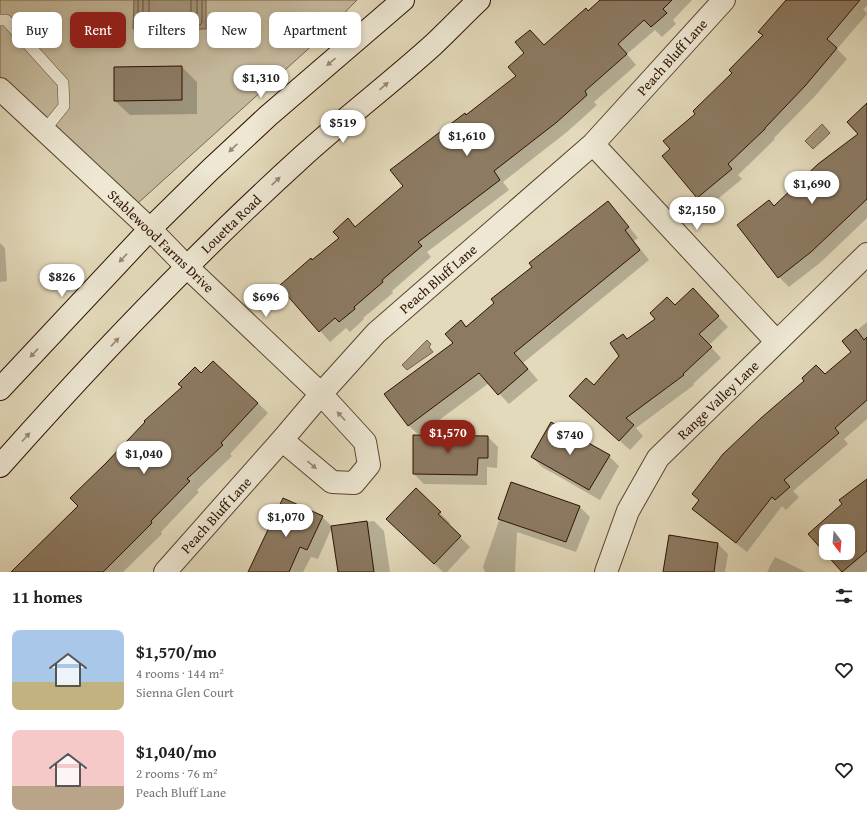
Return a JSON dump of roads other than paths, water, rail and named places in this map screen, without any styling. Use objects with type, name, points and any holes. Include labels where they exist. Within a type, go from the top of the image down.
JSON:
[{"type":"street","points":[[0,389],[150,229],[210,170],[268,116],[403,0]]},
{"type":"street","name":"Louetta Road","points":[[0,466],[50,410],[187,267],[298,161],[433,44],[478,0]]},
{"type":"street","name":"Peach Bluff Lane","points":[[165,572],[376,333],[592,144],[724,0]]},
{"type":"street","name":"Stablewood Farms Drive","points":[[0,89],[150,229],[187,267],[321,394],[365,442],[369,465],[354,483],[332,482],[282,440]]},
{"type":"street","points":[[592,144],[777,342]]},
{"type":"street","name":"Range Valley Lane","points":[[606,572],[628,511],[658,458],[867,254]]},
{"type":"lane","points":[[0,20],[6,20],[63,83],[64,106],[44,131]]},
{"type":"water","points":[[134,0],[206,0],[206,29],[199,29],[199,12],[134,12],[133,29]]},
{"type":"water","points":[[822,124],[830,133],[813,149],[805,141]]},
{"type":"water","points":[[427,340],[431,344],[429,347],[433,352],[407,370],[402,365]]}]
